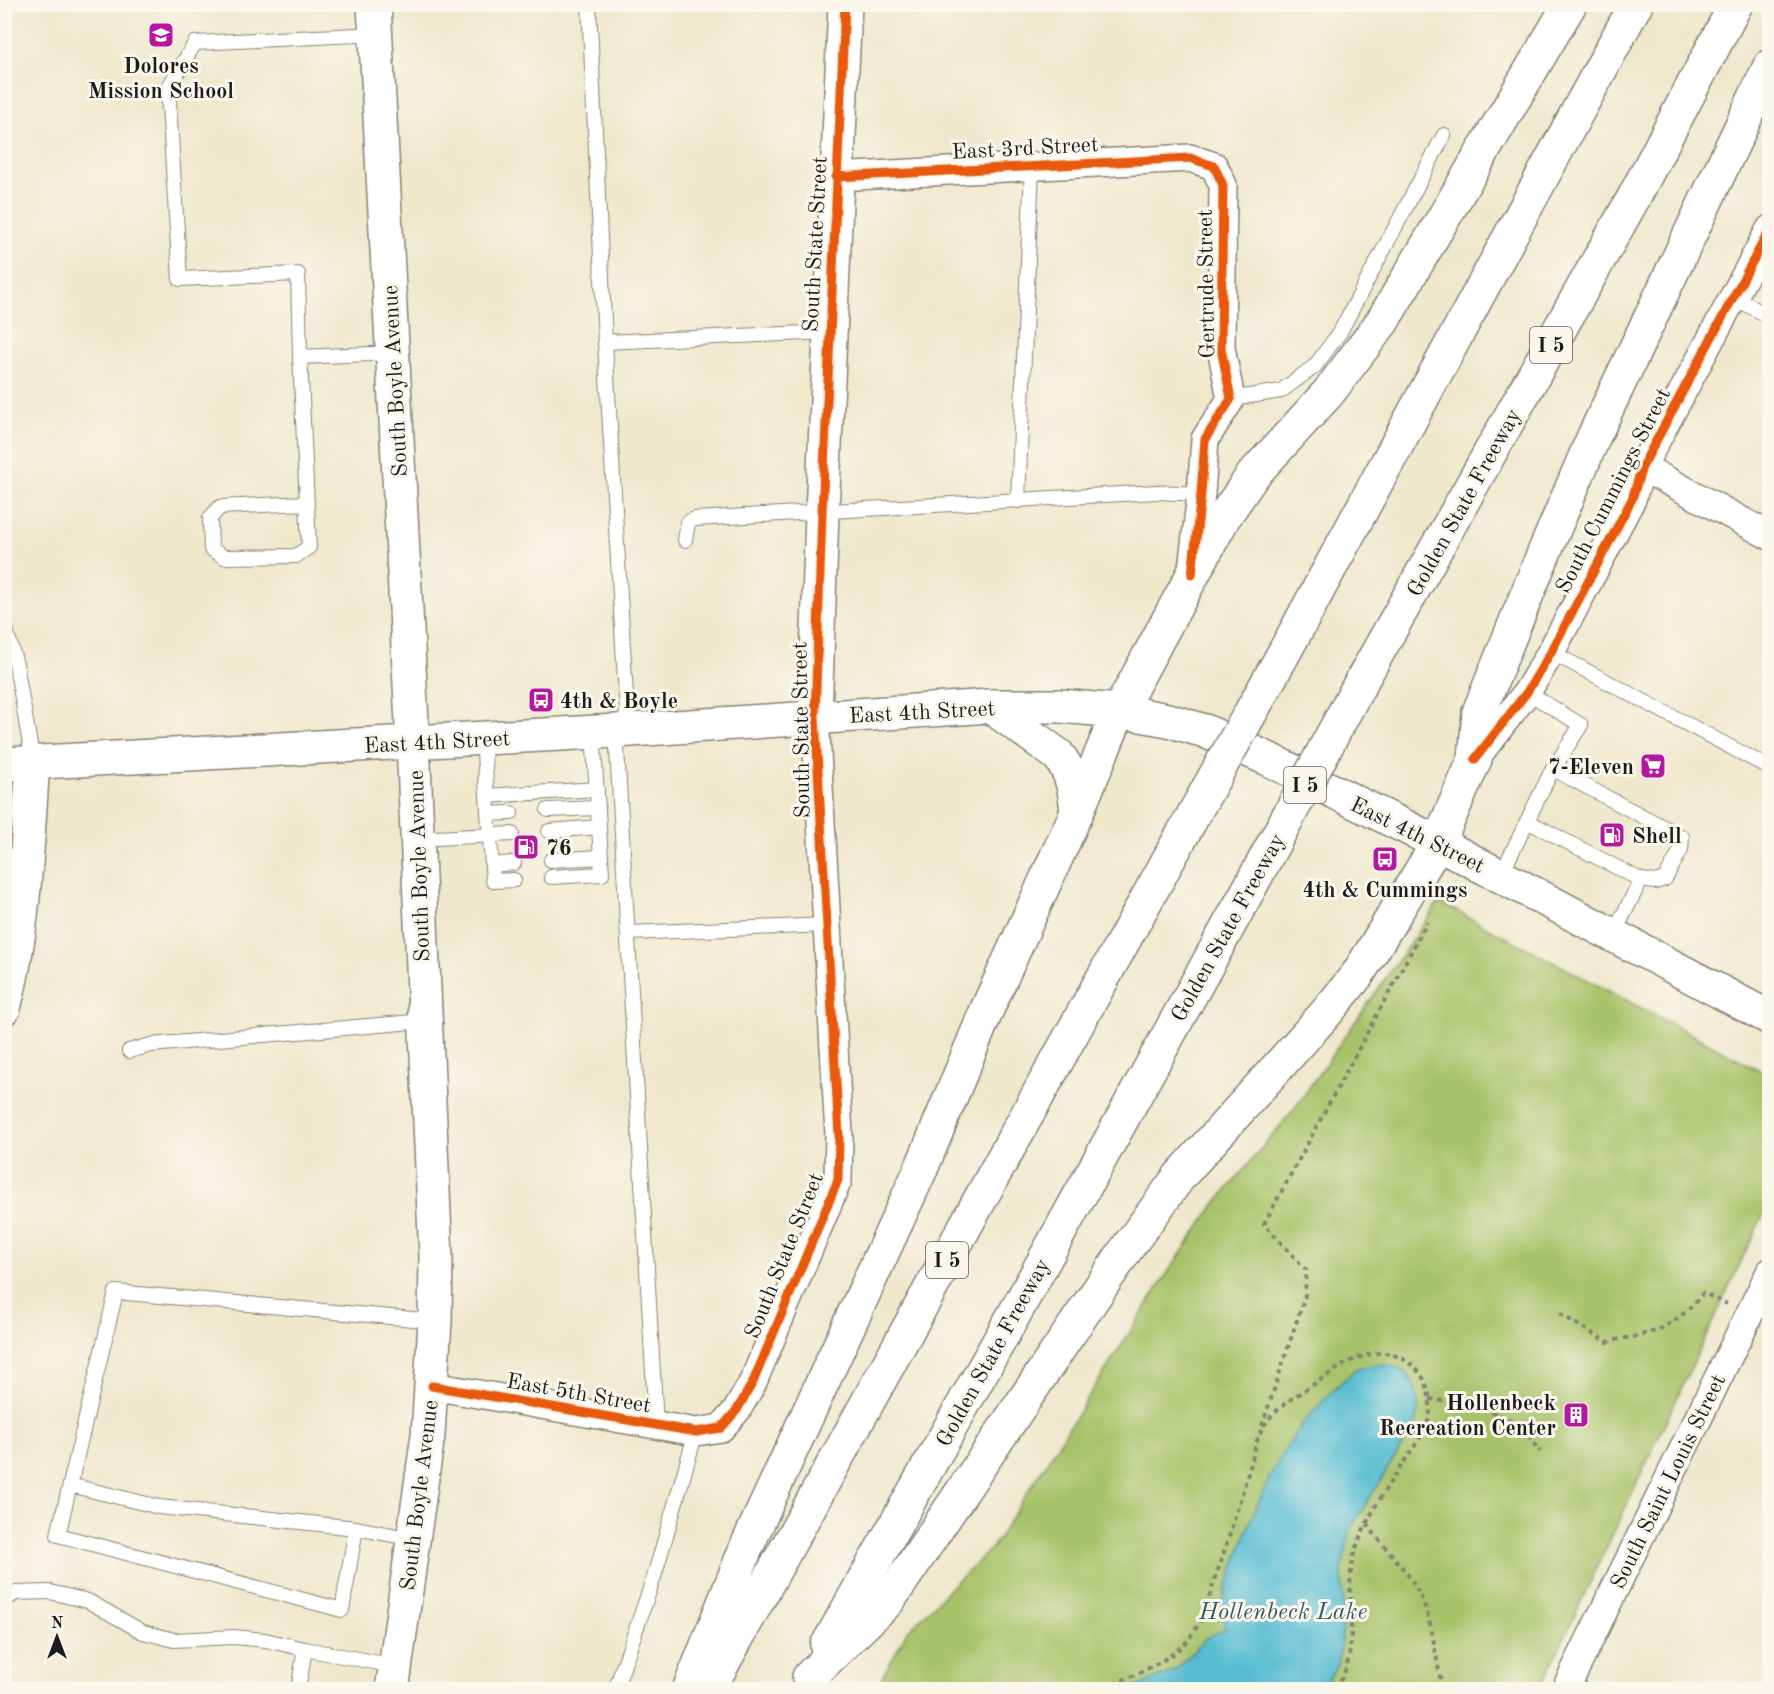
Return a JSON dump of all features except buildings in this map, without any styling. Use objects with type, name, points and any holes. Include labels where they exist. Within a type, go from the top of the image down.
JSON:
[{"type":"main road","name":"South State Street","points":[[815,717],[829,332],[845,4]]},
{"type":"main road","points":[[689,1689],[746,1548],[921,1168],[988,1006],[1077,812],[1119,711],[1224,517],[1253,475],[1329,392],[1382,322],[1570,4]]},
{"type":"main road","name":"I 5","points":[[708,1689],[1285,651],[1636,4]]},
{"type":"main road","name":"Golden State Freeway","points":[[806,1683],[1020,1304],[1361,682],[1633,199],[1736,4]]},
{"type":"main road","name":"South Boyle Avenue","points":[[375,19],[435,1217],[435,1321],[428,1435],[394,1678]]},
{"type":"main road","points":[[1475,759],[1479,712],[1541,560],[1594,436],[1770,66]]},
{"type":"main road","points":[[990,706],[1058,755],[1067,766],[1074,785],[1077,812]]},
{"type":"main road","name":"East 4th Street","points":[[19,764],[483,739],[990,706],[1060,706],[1119,711],[1168,720],[1205,731],[1268,759],[1501,875],[1770,1018]]},
{"type":"main road","name":"South Cummings Street","points":[[806,1683],[888,1601],[1125,1251],[1179,1177],[1327,1012],[1358,974],[1438,843],[1475,759]]},
{"type":"main road","points":[[4,1008],[13,976],[22,900],[19,764]]},
{"type":"street","name":"East 3rd Street","points":[[836,177],[1190,158],[1214,166]]},
{"type":"street","name":"Gertrude Street","points":[[1214,166],[1223,185],[1221,348],[1231,399]]},
{"type":"street","name":"South Cummings Street","points":[[1475,759],[1527,692],[1551,652],[1632,499],[1642,467],[1770,228]]},
{"type":"street","points":[[1192,575],[1205,439],[1231,399]]},
{"type":"street","points":[[1642,467],[1770,536]]},
{"type":"street","name":"South State Street","points":[[708,1430],[737,1410],[753,1382],[838,1180],[839,1135],[815,717]]},
{"type":"street","name":"South Saint Louis Street","points":[[1565,1689],[1770,1272]]},
{"type":"street","name":"East 5th Street","points":[[432,1386],[656,1425],[708,1430]]},
{"type":"lane","points":[[589,4],[605,342],[612,731],[628,933],[656,1425]]},
{"type":"lane","points":[[306,503],[220,507],[210,518],[211,549],[224,557],[296,556],[309,547],[298,273],[180,279],[168,88],[195,43],[375,19]]},
{"type":"lane","points":[[1231,399],[1281,391],[1315,366],[1340,332],[1444,135]]},
{"type":"lane","points":[[1018,501],[1032,166]]},
{"type":"lane","points":[[1733,297],[1770,317]]},
{"type":"lane","points":[[605,342],[829,332]]},
{"type":"lane","points":[[300,357],[393,353]]},
{"type":"lane","points":[[685,540],[688,522],[695,519],[1156,492],[1201,494]]},
{"type":"lane","points":[[4,623],[16,664],[19,764]]},
{"type":"lane","points":[[1551,652],[1770,768]]},
{"type":"lane","points":[[1501,875],[1553,769],[1581,725],[1527,692]]},
{"type":"lane","points":[[551,877],[602,874],[597,789],[612,731]]},
{"type":"lane","points":[[483,739],[493,881],[514,880]]},
{"type":"lane","points":[[1527,820],[1641,880],[1655,882],[1665,879],[1681,850],[1682,837],[1553,769]]},
{"type":"lane","points":[[487,796],[597,789]]},
{"type":"lane","points":[[548,810],[598,808]]},
{"type":"lane","points":[[488,814],[511,813]]},
{"type":"lane","points":[[549,831],[599,827]]},
{"type":"lane","points":[[417,839],[512,834]]},
{"type":"lane","points":[[551,860],[601,857]]},
{"type":"lane","points":[[492,865],[514,863]]},
{"type":"lane","points":[[1613,935],[1641,880]]},
{"type":"lane","points":[[628,933],[827,925]]},
{"type":"lane","points":[[129,1052],[151,1045],[425,1021]]},
{"type":"lane","points":[[356,1528],[342,1610],[58,1535],[116,1292],[435,1321]]},
{"type":"lane","points":[[618,1682],[708,1430]]},
{"type":"lane","points":[[70,1485],[159,1507],[356,1528],[414,1540]]},
{"type":"lane","points":[[4,1600],[16,1593],[50,1592],[88,1600],[143,1632],[174,1640],[234,1637],[265,1640],[305,1649],[394,1678]]},
{"type":"lane","points":[[298,1689],[305,1649]]},
{"type":"path","points":[[1097,1689],[1144,1670],[1173,1653],[1188,1640],[1200,1622],[1232,1530],[1305,1296],[1306,1270],[1264,1224],[1430,915]]},
{"type":"path","points":[[1560,1314],[1607,1342],[1645,1334],[1665,1326],[1689,1310],[1702,1293],[1749,1313]]},
{"type":"path","points":[[1261,1431],[1279,1409],[1344,1363],[1364,1355],[1385,1353],[1404,1358],[1426,1382],[1430,1399],[1429,1419],[1412,1450],[1380,1497],[1355,1550],[1352,1569],[1350,1642],[1346,1665],[1334,1689]]},
{"type":"path","points":[[1430,1399],[1483,1407],[1522,1428],[1540,1452]]},
{"type":"path","points":[[1366,1523],[1416,1588],[1427,1613],[1443,1689]]},
{"type":"green space","points":[[1439,902],[1769,1075],[1769,1202],[1540,1689],[875,1690],[907,1632],[992,1548],[1169,1271],[1216,1203],[1295,1108]]},
{"type":"water","name":"Hollenbeck Lake","points":[[1376,1364],[1395,1367],[1409,1377],[1417,1392],[1417,1417],[1415,1425],[1351,1528],[1342,1568],[1344,1623],[1337,1665],[1321,1690],[1131,1689],[1175,1670],[1206,1638],[1225,1629],[1220,1607],[1251,1519],[1273,1470],[1299,1428],[1329,1394],[1357,1368]]},
{"type":"cycle path","points":[[432,1386],[696,1432],[721,1428],[737,1410],[753,1382],[838,1180],[839,1135],[815,717],[845,4]]},
{"type":"cycle path","points":[[836,177],[1190,158],[1214,166],[1223,185],[1221,348],[1231,399],[1205,439],[1192,575]]},
{"type":"cycle path","points":[[1475,759],[1527,692],[1551,652],[1632,499],[1642,467],[1770,229]]},
{"type":"place","name":"Dolores Mission School","points":[[161,35]]},
{"type":"place","name":"4th & Boyle","points":[[541,700]]},
{"type":"place","name":"7-Eleven","points":[[1653,766]]},
{"type":"place","name":"Shell","points":[[1612,835]]},
{"type":"place","name":"76","points":[[526,847]]},
{"type":"place","name":"4th & Cummings","points":[[1385,859]]},
{"type":"place","name":"Hollenbeck Recreation Center","points":[[1576,1415]]}]
